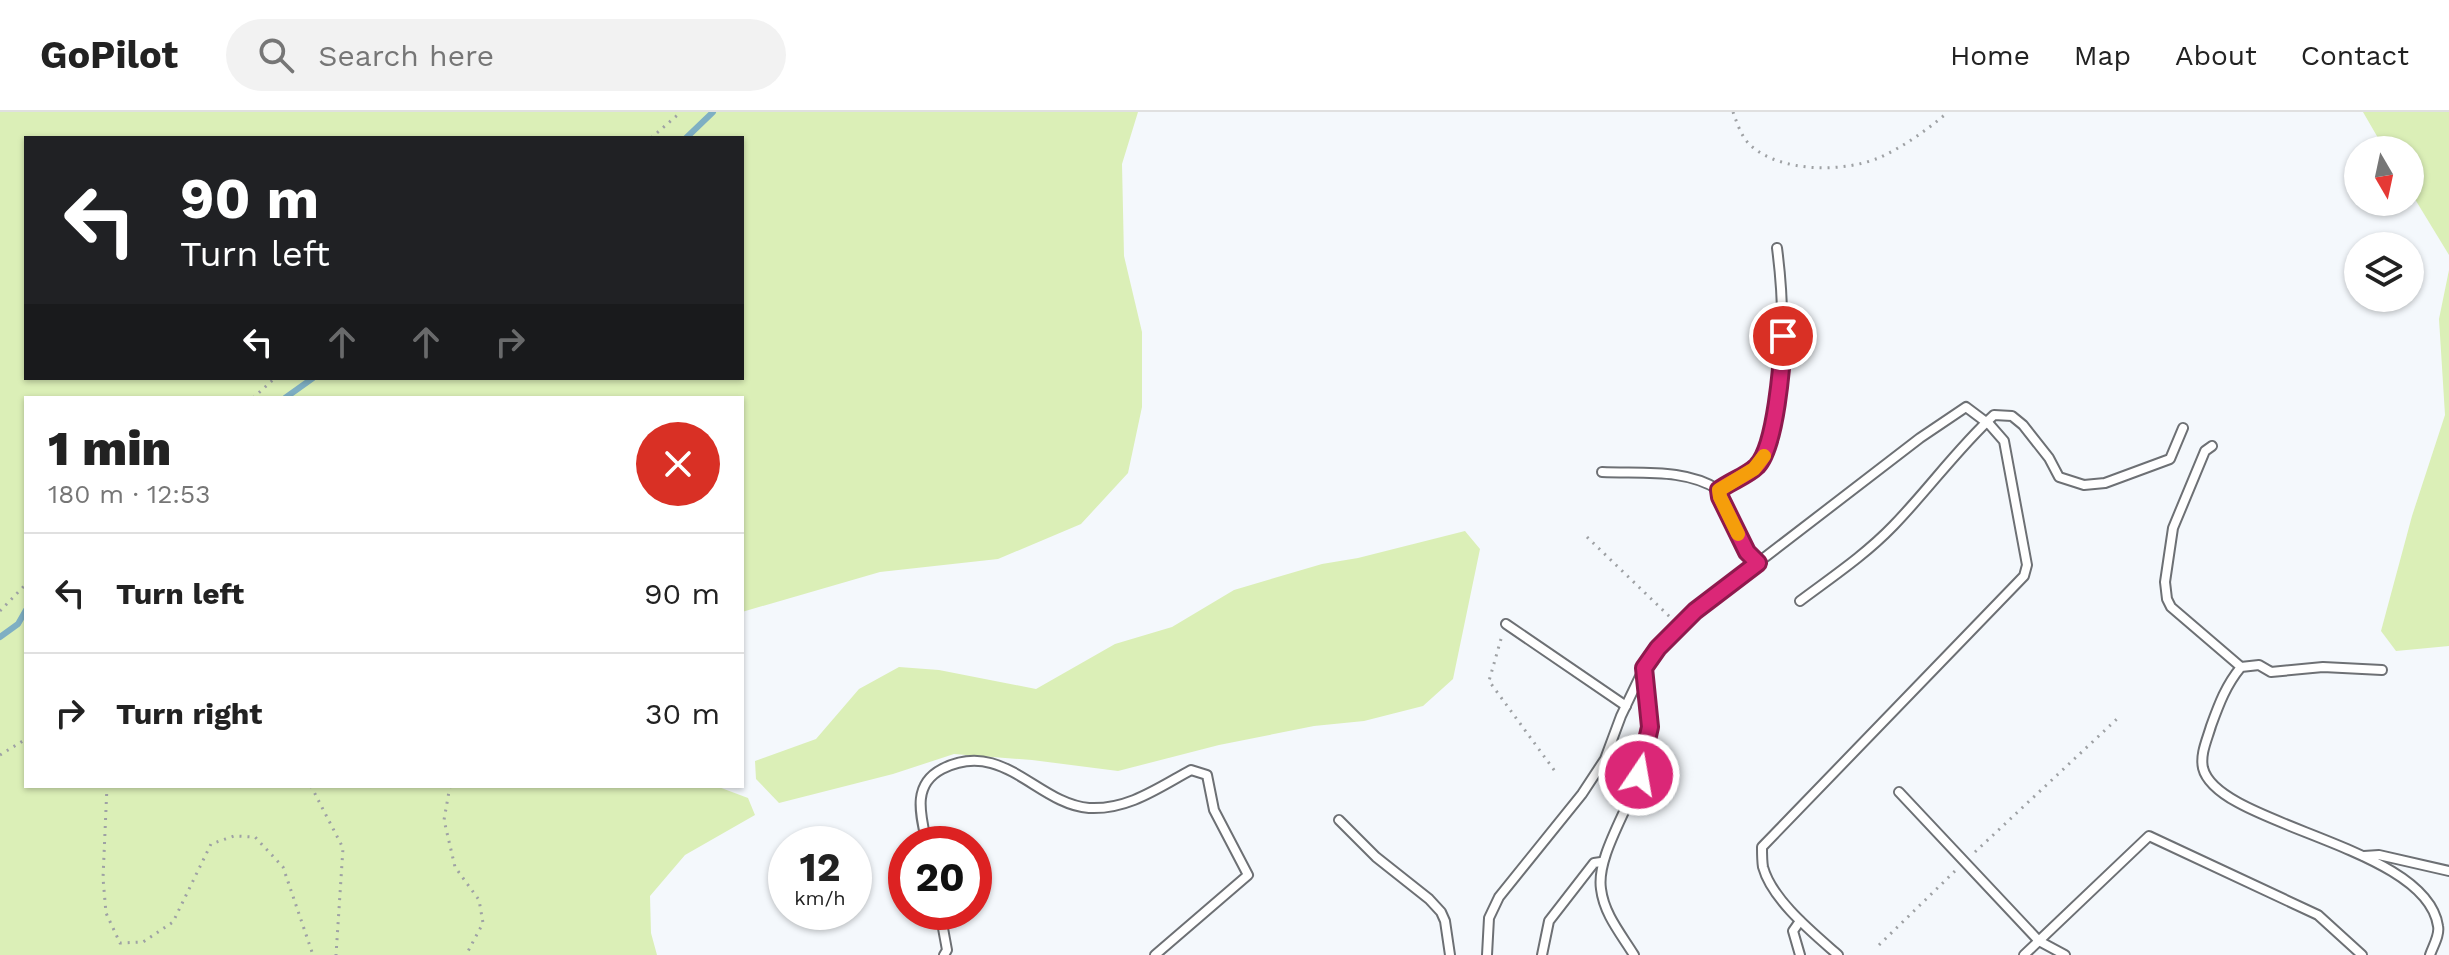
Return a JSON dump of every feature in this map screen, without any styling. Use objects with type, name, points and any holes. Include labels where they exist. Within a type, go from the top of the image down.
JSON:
[{"type":"lane","points":[[1719,490],[1754,469],[1764,458],[1778,398],[1783,352],[1784,320],[1777,248]]},
{"type":"lane","points":[[1487,955],[1489,918],[1499,897],[1582,794],[1605,759],[1644,668],[1658,648],[1695,611],[1920,438],[1966,407],[2004,441],[2027,565],[2024,576],[1762,847],[1763,868],[1777,892],[1800,921],[1838,955]]},
{"type":"lane","points":[[1800,601],[1858,558],[1892,527],[1994,415],[2012,416],[2049,458],[2059,477],[2084,485],[2105,483],[2170,459],[2183,428]]},
{"type":"lane","points":[[2212,446],[2205,451],[2173,528],[2166,591],[2171,607],[2241,667],[2259,665],[2271,672],[2323,667],[2382,670]]},
{"type":"lane","points":[[1602,472],[1687,476],[1706,481],[1719,490],[1747,552],[1758,563]]},
{"type":"lane","points":[[1506,624],[1626,706]]},
{"type":"lane","points":[[2241,667],[2222,695],[2203,752],[2203,769],[2213,786],[2257,812],[2364,856],[2411,885],[2432,905],[2439,930],[2430,955]]},
{"type":"lane","points":[[1634,955],[1605,908],[1600,887],[1601,862],[1622,820],[1639,775],[1650,727],[1644,668]]},
{"type":"lane","points":[[925,826],[920,793],[930,776],[945,767],[970,761],[999,765],[1061,800],[1087,808],[1132,803],[1191,770],[1207,775],[1214,810],[1248,875],[1155,955]]},
{"type":"lane","points":[[1899,792],[2039,941],[2065,955]]},
{"type":"lane","points":[[1339,820],[1376,857],[1441,912],[1450,955]]},
{"type":"lane","points":[[2024,955],[2149,836],[2318,915],[2362,955]]},
{"type":"lane","points":[[2364,856],[2379,855],[2449,871]]},
{"type":"lane","points":[[1542,955],[1549,921],[1555,910],[1594,863],[1601,862]]},
{"type":"lane","points":[[1800,921],[1793,931],[1800,955]]},
{"type":"lane","points":[[943,930],[947,950],[944,955]]},
{"type":"path","points":[[653,136],[681,112]]},
{"type":"path","points":[[1733,112],[1739,129],[1751,145],[1778,160],[1800,167],[1834,167],[1878,158],[1919,136],[1948,112]]},
{"type":"path","points":[[255,396],[273,380]]},
{"type":"path","points":[[1587,537],[1680,626]]},
{"type":"path","points":[[0,611],[24,586]]},
{"type":"path","points":[[1506,624],[1489,681],[1557,774]]},
{"type":"path","points":[[1879,945],[2118,718]]},
{"type":"path","points":[[0,755],[24,740]]},
{"type":"path","points":[[107,788],[103,878],[106,913],[120,943],[143,942],[173,922],[211,844],[234,836],[255,837],[283,867],[313,955]]},
{"type":"path","points":[[312,788],[343,848],[336,955]]},
{"type":"path","points":[[450,788],[444,820],[455,867],[479,900],[483,923],[466,955]]},
{"type":"green space","points":[[0,112],[1138,112],[1122,164],[1124,256],[1142,332],[1142,407],[1128,473],[1081,524],[998,559],[880,572],[744,611],[744,396],[24,396],[24,788],[721,788],[748,798],[755,815],[685,855],[650,896],[651,933],[657,955],[0,955]]},
{"type":"green space","points":[[2363,112],[2449,112],[2449,255],[2424,214],[2424,136],[2377,136]]},
{"type":"green space","points":[[2449,270],[2449,646],[2396,651],[2381,631],[2412,516],[2445,415],[2439,319]]},
{"type":"green space","points":[[1465,531],[1480,549],[1453,679],[1423,706],[1364,721],[1314,726],[1219,745],[1118,771],[954,754],[893,774],[779,803],[756,779],[755,761],[816,739],[859,689],[899,667],[939,670],[1036,689],[1115,644],[1172,627],[1234,590],[1322,564]]},
{"type":"waterway","points":[[688,136],[713,112]]},
{"type":"waterway","points":[[288,396],[310,380]]},
{"type":"waterway","points":[[0,637],[18,624],[24,614]]},
{"type":"slow traffic","points":[[1738,534],[1719,490],[1754,469],[1764,456]]},
{"type":"route","points":[[1639,775],[1650,727],[1644,668],[1658,648],[1695,611],[1758,563],[1747,552],[1719,490],[1754,469],[1764,458],[1778,398],[1783,336]]}]
